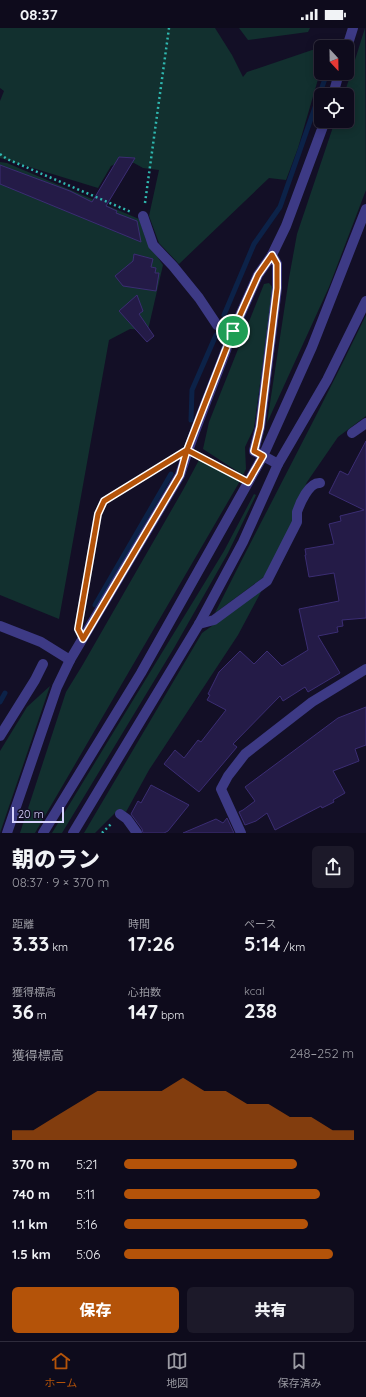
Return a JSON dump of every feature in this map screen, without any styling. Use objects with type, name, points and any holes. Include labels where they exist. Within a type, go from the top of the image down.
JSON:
[{"type":"street","points":[[349,40],[353,28]]},
{"type":"street","points":[[7,833],[57,687],[70,660],[180,475],[187,450],[233,331],[258,275],[272,255],[286,226],[322,128]]},
{"type":"street","points":[[43,833],[141,672],[263,456],[312,347],[366,209]]},
{"type":"street","points":[[143,216],[153,245],[173,266],[199,298],[217,325],[233,331]]},
{"type":"street","points":[[272,255],[277,264],[277,288],[260,427],[254,451],[278,464]]},
{"type":"street","points":[[73,833],[199,624],[243,542],[278,464],[327,380],[366,301]]},
{"type":"street","points":[[352,433],[366,423]]},
{"type":"street","points":[[199,624],[214,620],[267,581],[297,522],[297,513],[309,487],[320,483]]},
{"type":"street","points":[[0,626],[41,642],[70,660]]},
{"type":"street","points":[[0,736],[35,680],[43,664]]},
{"type":"street","points":[[241,833],[221,789],[228,776],[245,754],[312,702],[366,669]]},
{"type":"street","points":[[120,814],[127,819],[137,833]]},
{"type":"path","points":[[0,154],[7,159],[143,216],[170,28]]},
{"type":"path","points":[[83,639],[78,629],[98,514],[104,501],[187,450],[248,482]]},
{"type":"green space","points":[[0,28],[215,28],[232,55],[243,77],[247,72],[314,49],[314,80],[318,80],[315,88],[314,88],[314,93],[298,148],[286,180],[269,178],[179,264],[159,243],[149,216],[159,170],[143,168],[134,163],[119,162],[111,166],[98,188],[0,158],[0,101],[4,91],[0,88]]},
{"type":"green space","points":[[239,28],[310,28],[308,32],[248,40]]},
{"type":"green space","points":[[365,28],[366,190],[329,287],[267,423],[297,234],[333,128],[354,128],[354,88],[346,88],[349,80],[354,80],[354,63]]},
{"type":"green space","points":[[0,162],[7,163],[139,219],[146,240],[163,265],[148,330],[130,329],[109,340],[59,619],[0,595]]},
{"type":"green space","points":[[269,283],[273,288],[254,428],[245,447],[246,469],[243,475],[203,449],[209,422],[264,284]]},
{"type":"green space","points":[[366,315],[366,416],[338,437],[307,482],[293,511],[294,521],[268,574],[215,613],[329,390]]},
{"type":"green space","points":[[199,460],[240,481],[35,833],[20,833],[66,692]]},
{"type":"green space","points":[[254,494],[256,495],[228,553],[174,648],[62,833],[52,833],[224,551]]},
{"type":"green space","points":[[262,590],[238,635],[149,770],[126,812],[119,809],[95,833],[84,833],[202,633]]},
{"type":"green space","points":[[50,686],[0,833],[0,751],[27,707]]},
{"type":"building","points":[[119,157],[135,158],[106,206],[117,211],[116,213],[137,221],[141,242],[0,184],[0,165],[70,191],[92,202]]},
{"type":"building","points":[[134,254],[153,259],[151,267],[156,268],[155,273],[159,273],[156,291],[123,286],[115,276],[133,261]]},
{"type":"building","points":[[137,295],[143,311],[139,314],[154,336],[147,342],[119,311]]},
{"type":"building","points":[[366,441],[366,618],[342,620],[343,626],[337,627],[338,632],[318,636],[340,673],[308,692],[305,687],[283,701],[280,696],[233,744],[237,747],[199,792],[164,764],[175,750],[184,758],[198,740],[201,742],[226,710],[207,700],[210,695],[208,694],[219,672],[240,651],[254,664],[267,651],[282,666],[308,650],[299,609],[339,601],[334,573],[309,577],[305,549],[334,544],[329,524],[341,521],[340,516],[364,510],[329,493],[340,471],[348,475]]},
{"type":"building","points":[[366,707],[366,745],[355,749],[359,761],[333,771],[345,793],[333,800],[334,802],[322,808],[321,806],[275,830],[267,813],[256,821],[245,825],[239,812],[255,801],[245,787],[338,718]]},
{"type":"building","points":[[151,785],[189,805],[168,831],[164,833],[143,833],[142,829],[131,814],[138,801],[141,803]]},
{"type":"building","points":[[227,818],[234,833],[183,833],[216,819],[223,823]]},
{"type":"waterway","points":[[224,315],[254,244],[280,207],[325,80]]},
{"type":"waterway","points":[[191,420],[192,390],[216,335]]},
{"type":"waterway","points":[[95,605],[171,474]]},
{"type":"waterway","points":[[0,702],[5,693]]},
{"type":"route","points":[[233,331],[187,450],[180,475],[83,639],[78,629],[98,514],[104,501],[187,450],[248,482],[263,456],[254,451],[260,427],[277,288],[277,264],[272,255],[258,275],[233,331]]}]
